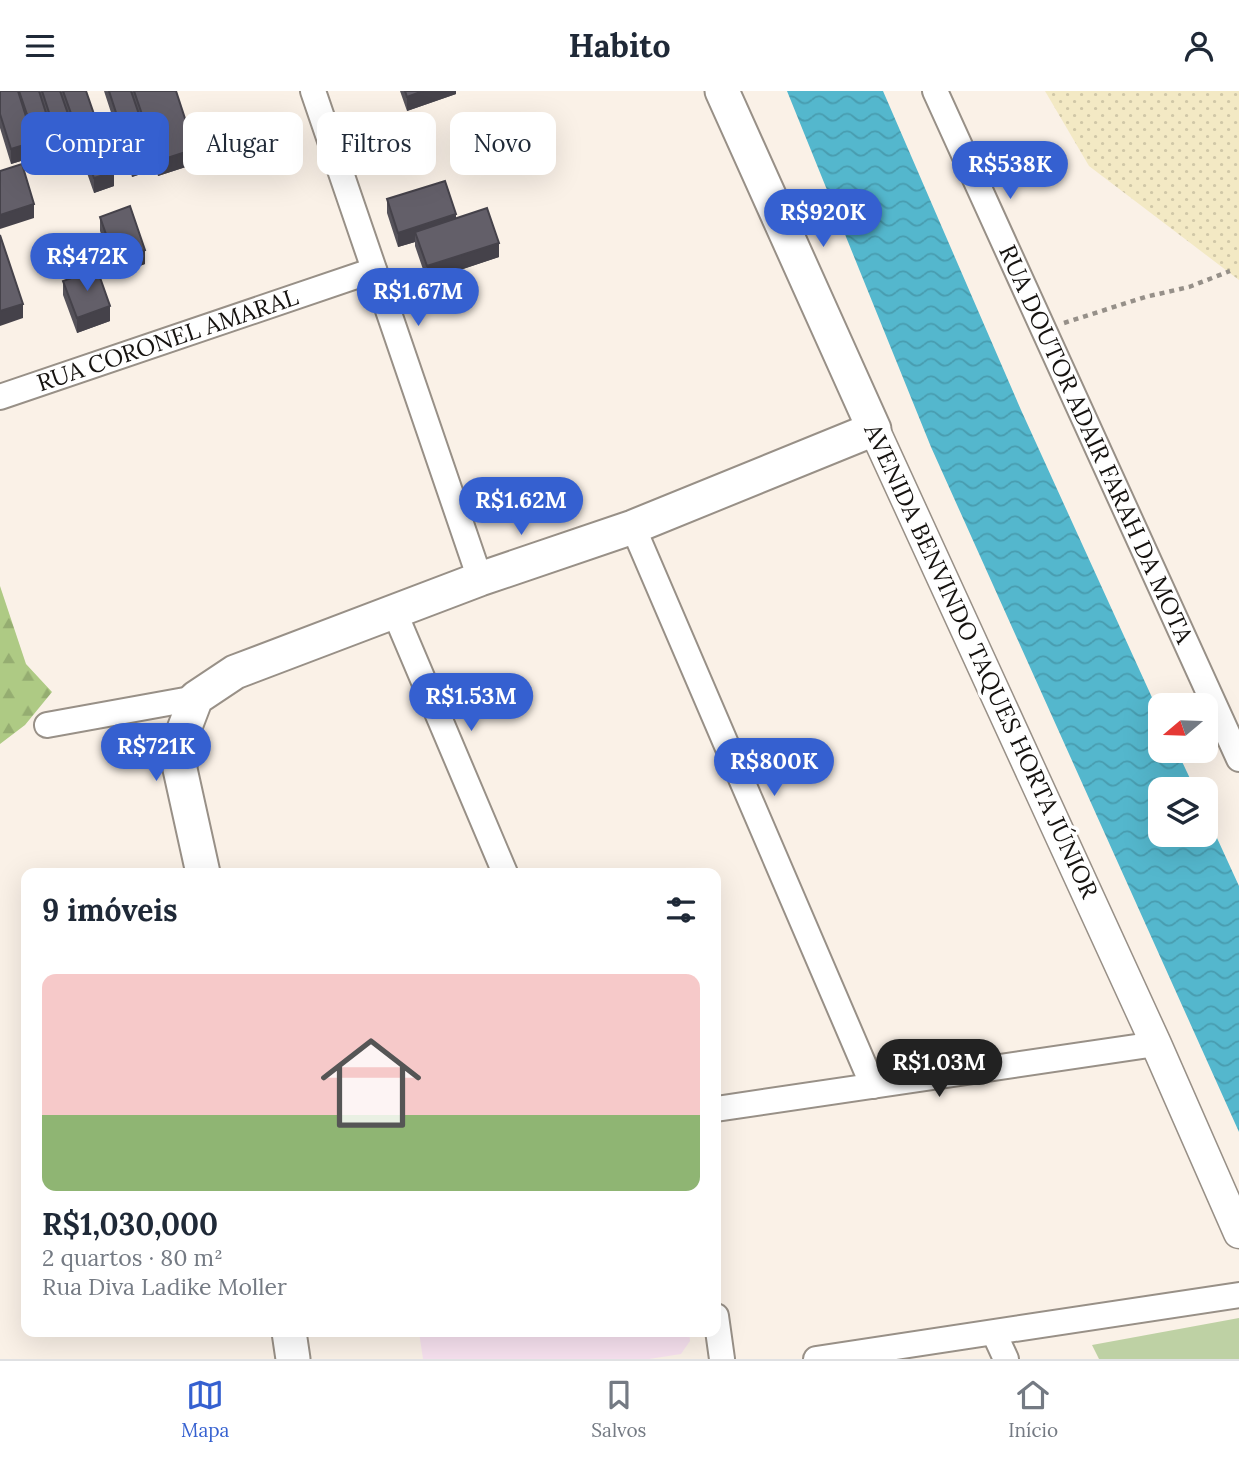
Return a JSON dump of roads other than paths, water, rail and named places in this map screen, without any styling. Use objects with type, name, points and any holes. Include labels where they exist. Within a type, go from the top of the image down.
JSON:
[{"type":"main road","name":"AVENIDA BENVINDO TAQUES HORTA JÚNIOR","points":[[722,91],[874,429]]},
{"type":"main road","points":[[203,868],[180,769],[183,732],[196,698],[235,672],[480,579],[633,527],[874,429]]},
{"type":"main road","points":[[290,1337],[293,1359]]},
{"type":"street","points":[[313,91],[480,579]]},
{"type":"street","name":"RUA DOUTOR ADAIR FARAH DA MOTA","points":[[935,91],[1239,759]]},
{"type":"street","name":"RUA CORONEL AMARAL","points":[[0,397],[374,270]]},
{"type":"street","name":"AVENIDA BENVINDO TAQUES HORTA JÚNIOR","points":[[874,429],[1156,1044],[1239,1233]]},
{"type":"street","points":[[633,527],[873,1086]]},
{"type":"street","points":[[394,611],[503,868]]},
{"type":"street","points":[[47,725],[196,698]]},
{"type":"street","points":[[721,1108],[1156,1044]]},
{"type":"street","points":[[817,1359],[1239,1295]]},
{"type":"street","points":[[994,1333],[1006,1359]]},
{"type":"street","points":[[719,1337],[722,1359]]},
{"type":"water","points":[[787,91],[883,91],[1021,410],[1150,693],[1148,763],[1183,763],[1189,777],[1148,777],[1148,847],[1218,847],[1218,840],[1239,886],[1239,1132],[931,447]]}]
